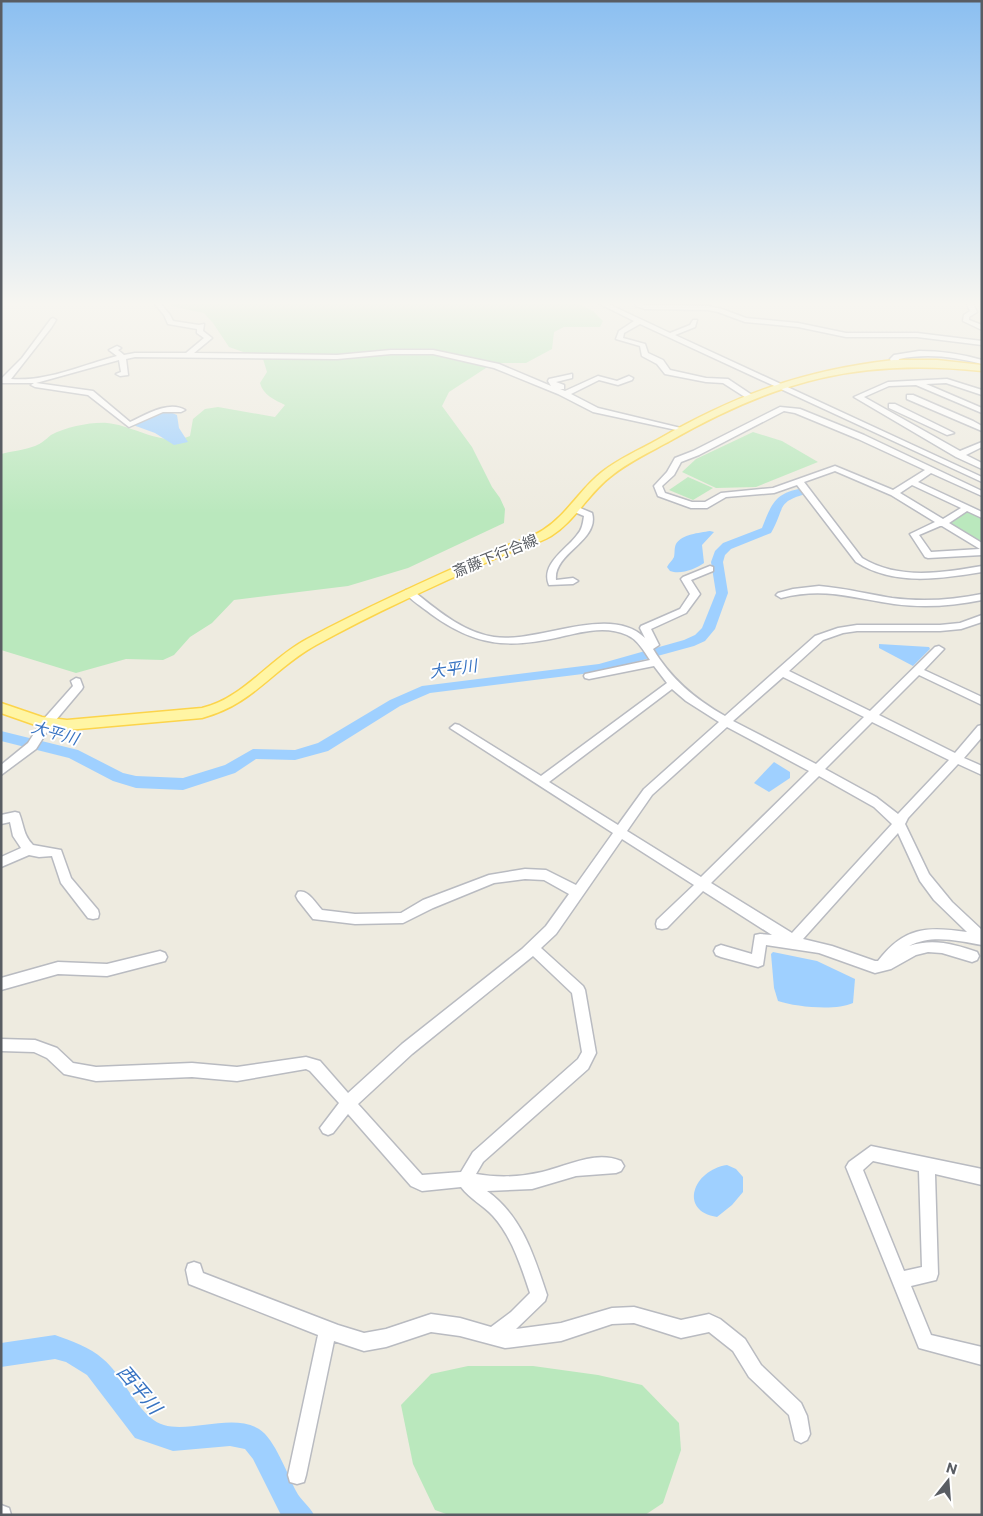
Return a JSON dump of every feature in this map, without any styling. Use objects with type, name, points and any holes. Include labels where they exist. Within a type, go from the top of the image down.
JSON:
[{"type":"main road","name":"斎藤下行合線","points":[[1,708],[46,724],[75,724],[202,713],[226,707],[283,660],[304,646],[409,592],[510,547],[546,534],[559,524],[606,474],[681,429],[706,416],[751,398],[823,373]]},
{"type":"street","points":[[4,383],[13,373]]},
{"type":"street","points":[[4,383],[51,379],[71,373]]},
{"type":"street","points":[[120,374],[125,373]]},
{"type":"street","points":[[514,373],[567,393],[598,378],[618,383],[629,378]]},
{"type":"street","points":[[660,376],[668,373]]},
{"type":"street","points":[[673,373],[706,380],[725,381],[751,398]]},
{"type":"street","points":[[725,381],[741,373]]},
{"type":"street","points":[[749,373],[765,379]]},
{"type":"street","points":[[752,373],[982,480]]},
{"type":"street","points":[[569,376],[552,382],[596,410],[681,429]]},
{"type":"street","points":[[982,393],[951,382],[916,383],[888,384],[858,397],[982,467]]},
{"type":"street","points":[[19,383],[90,393],[129,425],[162,410],[182,410]]},
{"type":"street","points":[[916,383],[982,411]]},
{"type":"street","points":[[880,411],[929,389]]},
{"type":"street","points":[[910,397],[982,429]]},
{"type":"street","points":[[811,401],[980,490]]},
{"type":"street","points":[[892,406],[950,433]]},
{"type":"street","points":[[980,490],[931,470],[861,437],[797,411],[783,408],[678,460],[671,473],[658,486],[661,494],[666,497],[701,506],[707,505],[724,495],[760,493],[799,482],[836,468],[894,493],[940,523],[982,547]]},
{"type":"street","points":[[935,442],[982,417]]},
{"type":"street","points":[[959,455],[980,446]]},
{"type":"street","points":[[894,493],[931,470]]},
{"type":"street","points":[[799,482],[859,560],[871,567],[889,572],[930,576],[982,569]]},
{"type":"street","points":[[912,482],[982,515]]},
{"type":"street","points":[[957,503],[980,490]]},
{"type":"street","points":[[573,508],[589,515],[585,529],[583,535],[566,550],[554,569],[551,580],[552,583],[573,581]]},
{"type":"street","points":[[967,508],[940,523],[914,534],[928,555],[982,552]]},
{"type":"street","points":[[652,654],[654,645],[645,628],[682,611],[695,594],[686,579],[710,569]]},
{"type":"street","points":[[781,595],[792,591],[810,589],[858,593],[884,599],[951,603],[982,597]]},
{"type":"street","points":[[409,592],[447,623],[478,637],[522,641],[594,626],[632,633],[652,654],[673,684],[695,702],[879,804],[900,823],[919,869],[940,896],[982,939]]},
{"type":"street","points":[[328,1128],[349,1102],[408,1049],[533,948],[551,930],[618,832],[648,792],[728,722],[819,638],[836,631],[857,628],[961,626],[982,618]]},
{"type":"street","points":[[662,924],[819,770],[870,716],[939,650]]},
{"type":"street","points":[[589,676],[652,654]]},
{"type":"street","points":[[918,670],[982,701]]},
{"type":"street","points":[[782,672],[982,771]]},
{"type":"street","points":[[1,770],[32,746],[46,724],[78,687],[76,681]]},
{"type":"street","points":[[541,782],[673,684]]},
{"type":"street","points":[[455,728],[793,941]]},
{"type":"street","points":[[793,941],[849,877],[900,823],[903,816],[957,759],[982,728]]},
{"type":"street","points":[[1,820],[15,816],[15,824],[22,842],[30,849]]},
{"type":"street","points":[[1,862],[30,849],[57,853],[65,880],[94,914]]},
{"type":"street","points":[[302,896],[318,915],[376,920],[404,918],[428,904],[493,878],[525,874],[546,875],[577,892]]},
{"type":"street","points":[[882,966],[890,954],[907,940],[927,932],[982,939]]},
{"type":"street","points":[[722,951],[758,961],[760,939],[793,941],[818,946],[875,967],[891,964],[913,950],[934,945],[972,956]]},
{"type":"street","points":[[465,1179],[478,1157],[583,1064],[589,1054],[578,990],[533,948]]},
{"type":"street","points":[[1,984],[58,968],[107,970],[160,957]]},
{"type":"street","points":[[1,1045],[35,1046],[52,1053],[69,1069],[96,1074],[192,1070],[237,1074],[306,1064],[315,1066],[349,1102],[417,1181],[422,1183],[465,1179],[490,1183],[517,1182],[550,1177],[576,1168],[616,1166]]},
{"type":"street","points":[[982,1177],[871,1153],[854,1167],[925,1342],[982,1356]]},
{"type":"street","points":[[900,1280],[930,1274],[927,1166]]},
{"type":"street","points":[[465,1179],[471,1190],[498,1210],[514,1234],[539,1295],[517,1318],[493,1336]]},
{"type":"street","points":[[194,1270],[195,1278],[328,1330],[364,1342],[386,1338],[431,1324],[460,1327],[505,1339],[561,1332],[612,1316],[634,1316],[680,1329],[701,1324],[714,1325],[739,1345],[756,1371],[795,1409],[801,1434]]},
{"type":"street","points":[[297,1475],[328,1330]]},
{"type":"green space","points":[[267,373],[479,373],[449,392],[442,406],[472,447],[492,487],[500,498],[505,509],[504,523],[408,568],[348,586],[234,600],[212,623],[190,637],[174,655],[163,660],[126,659],[76,673],[1,650],[1,454],[27,449],[41,443],[51,435],[94,423],[117,425],[159,438],[180,439],[190,436],[193,419],[205,409],[218,407],[275,417],[285,405],[270,397],[260,383]]},
{"type":"green space","points":[[753,432],[782,441],[818,462],[756,487],[716,488],[682,472],[696,459]]},
{"type":"green space","points":[[688,477],[713,488],[693,500],[669,490]]},
{"type":"green space","points":[[966,510],[982,517],[982,544],[946,523]]},
{"type":"green space","points":[[468,1366],[533,1366],[598,1375],[642,1385],[679,1423],[681,1450],[663,1503],[645,1515],[449,1515],[435,1510],[413,1464],[401,1405],[431,1374]]},
{"type":"water","points":[[170,412],[177,415],[179,428],[188,442],[174,445],[155,433],[133,425],[160,413]]},
{"type":"water","points":[[714,532],[702,545],[704,563],[688,571],[670,571],[667,567],[674,557],[675,546],[682,538],[691,534]]},
{"type":"water","points":[[879,644],[929,647],[930,649],[913,666],[879,648]]},
{"type":"water","points":[[774,762],[790,772],[790,778],[769,792],[754,783]]},
{"type":"water","points":[[773,952],[817,961],[855,979],[853,1003],[837,1007],[816,1007],[778,1001],[774,988],[771,954]]},
{"type":"water","points":[[727,1165],[736,1169],[743,1177],[743,1192],[732,1205],[717,1217],[705,1213],[697,1207],[694,1199],[695,1191],[699,1182],[706,1174],[715,1168]]},
{"type":"waterway","name":"大平川","points":[[1,736],[73,754],[118,777],[136,782],[183,784],[230,769],[253,754],[295,755],[323,747],[395,703],[427,689],[599,668],[689,643],[700,638],[708,629],[722,593],[717,562],[719,554],[727,546],[767,530],[778,503],[788,495],[805,491]]},
{"type":"waterway","name":"西平川","points":[[1,1355],[55,1347],[72,1353],[95,1367],[144,1429],[173,1439],[230,1434],[251,1438],[262,1450],[291,1508],[301,1515]]}]
